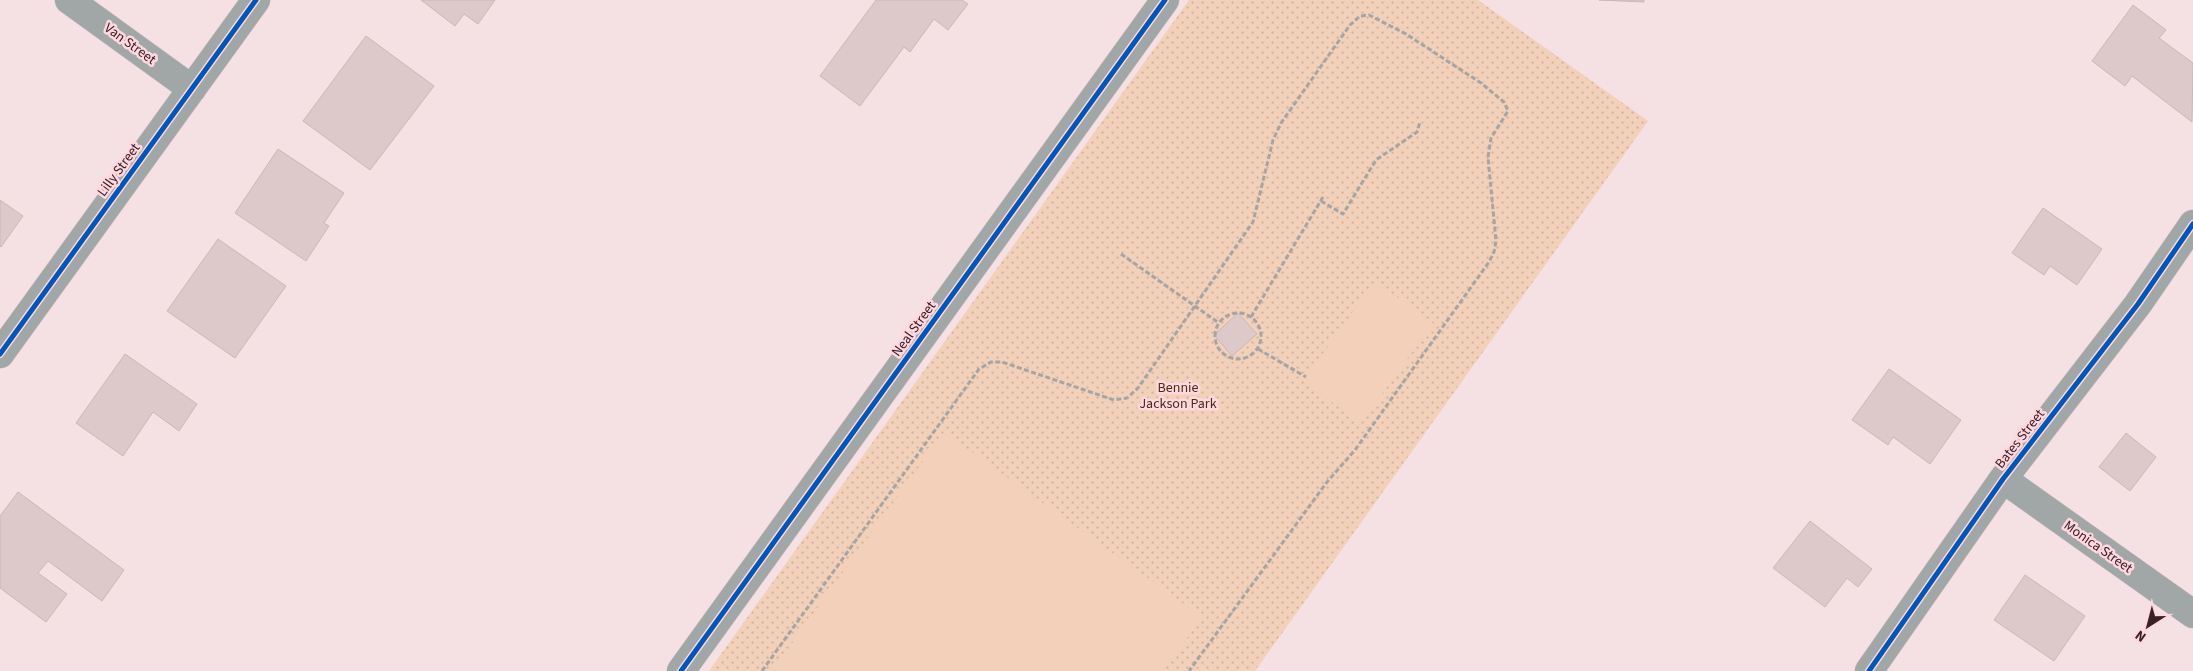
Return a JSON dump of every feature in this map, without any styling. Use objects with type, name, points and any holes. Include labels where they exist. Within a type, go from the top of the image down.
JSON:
[{"type":"street","name":"Van Street","points":[[69,0],[192,89]]},
{"type":"street","name":"Lilly Street","points":[[0,354],[256,0]]},
{"type":"street","name":"Neal Street","points":[[681,671],[1165,0]]},
{"type":"street","name":"Bates Street","points":[[1869,671],[2003,479],[2138,304],[2193,224]]},
{"type":"street","name":"Monica Street","points":[[2003,479],[2193,614]]},
{"type":"path","points":[[762,671],[979,369],[991,362],[1002,362],[1114,400],[1127,398],[1138,388],[1253,222],[1272,140],[1281,123],[1350,25],[1360,16],[1369,15],[1406,34],[1481,83],[1504,102],[1508,111],[1491,138],[1488,157],[1496,241],[1494,252],[1489,262],[1355,450],[1327,482],[1189,671]]},
{"type":"path","points":[[1251,317],[1322,199],[1343,214],[1376,160],[1417,132],[1420,122]]},
{"type":"path","points":[[1121,254],[1219,324]]},
{"type":"path","points":[[1239,313],[1251,317],[1259,326],[1262,334],[1258,349],[1247,359],[1232,359],[1220,352],[1214,338],[1219,324],[1231,314],[1239,313]]},
{"type":"path","points":[[1258,349],[1306,376]]},
{"type":"green space","name":"Bennie Jackson Park","points":[[1189,0],[1478,0],[1648,121],[1255,671],[709,671]]},
{"type":"green space","points":[[1375,281],[1433,323],[1361,423],[1303,381]]},
{"type":"green space","points":[[944,432],[1202,617],[1164,671],[772,671]]},
{"type":"building","points":[[421,0],[495,0],[478,24],[464,14],[455,26]]},
{"type":"building","points":[[876,0],[962,0],[968,4],[948,30],[934,19],[910,52],[904,47],[860,106],[820,76]]},
{"type":"building","points":[[1599,0],[1644,0],[1644,2]]},
{"type":"building","points":[[2133,5],[2166,30],[2159,38],[2193,63],[2192,122],[2132,76],[2125,86],[2092,61]]},
{"type":"building","points":[[366,36],[434,86],[370,170],[303,121]]},
{"type":"building","points":[[278,149],[344,193],[324,223],[329,226],[306,261],[235,213]]},
{"type":"building","points":[[0,200],[23,216],[1,247],[0,246]]},
{"type":"building","points":[[2043,208],[2102,249],[2077,285],[2050,266],[2044,275],[2012,253]]},
{"type":"building","points":[[218,239],[286,286],[235,358],[167,311]]},
{"type":"building","points":[[1238,313],[1257,334],[1232,356],[1214,335]]},
{"type":"building","points":[[125,354],[197,404],[179,431],[153,412],[123,456],[76,423]]},
{"type":"building","points":[[1889,369],[1961,420],[1930,464],[1893,437],[1888,445],[1852,420]]},
{"type":"building","points":[[2126,433],[2156,457],[2130,491],[2099,467]]},
{"type":"building","points":[[18,492],[124,570],[102,601],[48,561],[38,573],[67,594],[46,622],[0,588],[0,516]]},
{"type":"building","points":[[1810,521],[1872,569],[1858,587],[1847,578],[1825,607],[1773,568]]},
{"type":"building","points":[[2025,575],[2085,616],[2054,661],[1994,620]]},
{"type":"cycle path","points":[[0,354],[256,0]]},
{"type":"cycle path","points":[[681,671],[1165,0]]},
{"type":"cycle path","points":[[1869,671],[2003,479],[2138,304],[2193,224]]}]
